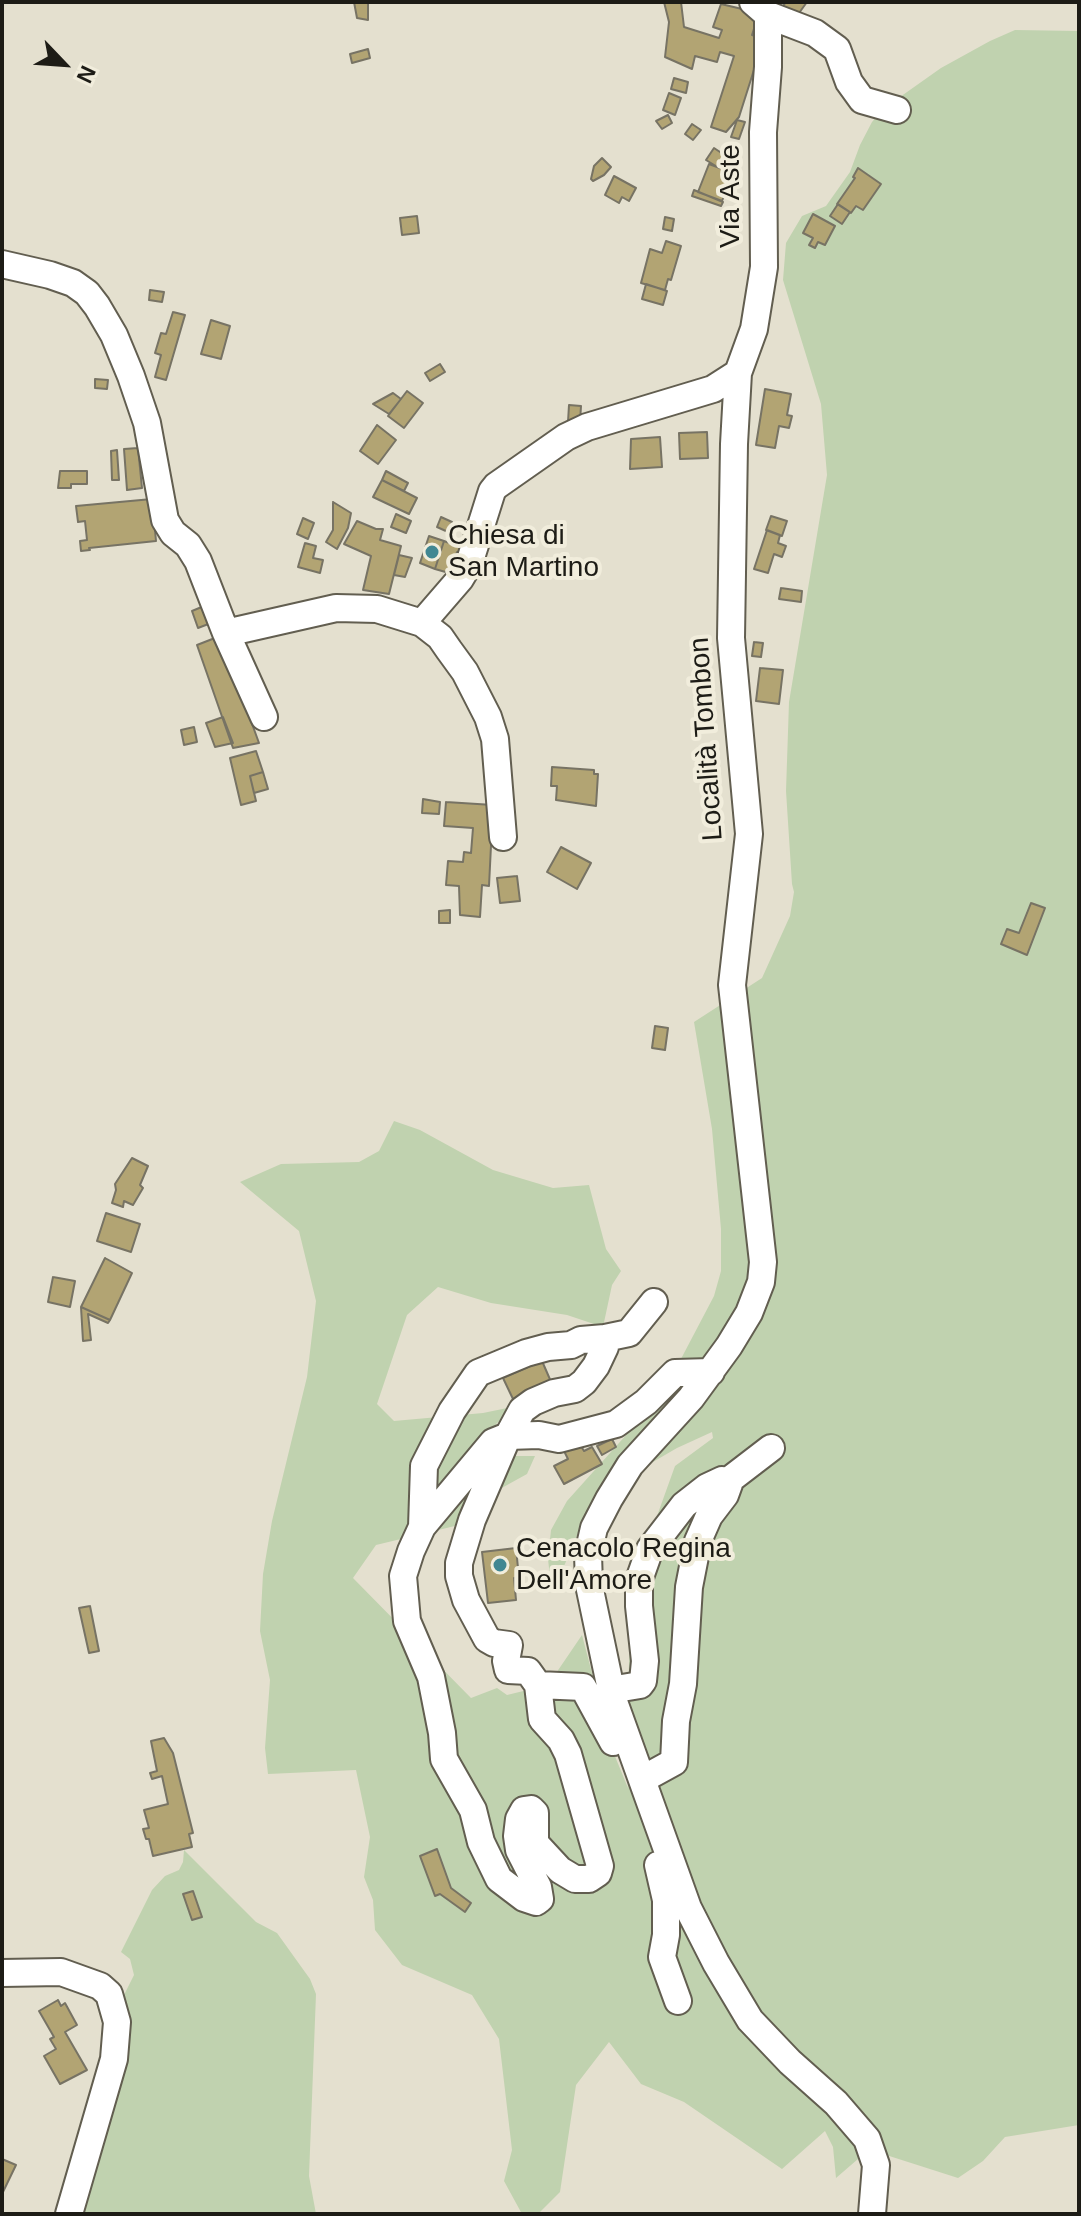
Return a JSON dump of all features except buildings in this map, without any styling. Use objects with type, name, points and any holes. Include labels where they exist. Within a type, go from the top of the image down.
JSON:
[{"type":"street","name":"Via Aste","points":[[760,9],[815,33],[837,49],[849,82],[862,100],[897,110]]},
{"type":"street","name":"Via Aste","points":[[738,373],[754,329],[764,267],[763,132],[768,67],[760,9]]},
{"type":"street","points":[[2,264],[73,283],[87,293],[114,335],[147,423],[165,520],[198,561],[264,717]]},
{"type":"street","points":[[422,623],[469,564],[496,486],[566,437],[587,427],[713,389],[738,373]]},
{"type":"street","name":"Località Tombon","points":[[738,373],[731,638],[749,834],[732,985],[763,1262],[761,1282],[749,1313],[711,1372],[630,1465],[594,1528],[588,1554],[589,1585],[610,1690],[688,1908],[750,2020],[790,2062],[836,2103],[867,2139],[876,2165],[872,2214]]},
{"type":"street","points":[[226,633],[336,608],[377,609],[422,623],[440,637],[457,661],[488,717],[495,739],[503,837]]},
{"type":"street","points":[[422,1527],[424,1466],[452,1411],[478,1373],[548,1347],[629,1333],[654,1302]]},
{"type":"street","points":[[605,1338],[605,1347],[596,1366],[584,1382],[575,1389],[533,1402],[522,1410],[508,1436],[462,1546],[459,1576],[466,1600],[487,1639],[509,1645],[508,1670],[528,1671],[538,1685],[542,1719],[561,1740],[568,1754],[600,1866],[598,1873],[589,1879],[575,1879],[560,1870],[535,1843],[535,1813],[531,1809],[524,1810],[519,1819],[517,1836],[519,1850],[538,1887],[540,1899],[536,1902],[516,1893],[499,1879],[481,1842],[473,1810],[444,1759],[431,1677],[407,1621],[403,1576],[422,1527],[493,1442],[508,1436],[539,1435],[559,1439],[616,1424],[646,1402],[675,1373],[711,1372]]},
{"type":"street","points":[[610,1690],[640,1685],[643,1681],[645,1661],[639,1580],[650,1549],[684,1505],[707,1487],[722,1480],[728,1481],[771,1448]]},
{"type":"street","points":[[643,1779],[674,1762],[689,1587],[698,1541],[709,1516],[725,1495],[728,1481]]},
{"type":"street","points":[[538,1685],[583,1687],[617,1751],[664,1885],[667,1920],[662,1957],[678,2001]]},
{"type":"street","points":[[2,1973],[61,1972],[100,1986],[109,1994],[117,2022],[114,2059],[69,2214]]},
{"type":"green space","points":[[1015,30],[1079,31],[1079,2125],[1005,2137],[983,2161],[958,2178],[883,2154],[858,2159],[836,2178],[833,2147],[825,2131],[782,2169],[684,2102],[641,2084],[609,2042],[576,2085],[560,2192],[538,2214],[522,2214],[504,2181],[512,2150],[499,2039],[472,1995],[402,1965],[375,1930],[373,1900],[364,1877],[370,1837],[356,1770],[268,1774],[265,1748],[270,1680],[260,1631],[263,1574],[272,1521],[307,1377],[316,1301],[299,1231],[240,1182],[281,1164],[359,1162],[379,1151],[394,1121],[420,1130],[493,1170],[553,1188],[589,1185],[606,1249],[621,1271],[612,1285],[603,1327],[567,1315],[491,1303],[438,1287],[407,1315],[377,1404],[394,1421],[483,1413],[517,1406],[496,1424],[485,1451],[535,1456],[527,1474],[480,1500],[459,1525],[376,1545],[353,1578],[471,1698],[497,1688],[507,1695],[548,1685],[582,1635],[612,1749],[628,1788],[625,1757],[630,1641],[648,1541],[675,1466],[713,1438],[712,1432],[646,1466],[584,1519],[559,1578],[551,1586],[548,1559],[551,1530],[567,1501],[662,1395],[714,1296],[721,1271],[721,1229],[712,1129],[694,1022],[762,978],[790,916],[794,892],[786,791],[789,702],[827,475],[821,404],[783,280],[786,243],[802,216],[826,206],[850,172],[872,122],[883,109],[941,68]]},
{"type":"green space","points":[[184,1850],[256,1922],[277,1933],[310,1979],[316,1994],[309,2176],[316,2214],[80,2214],[119,2005],[134,1975],[130,1959],[121,1952],[152,1890],[165,1876],[179,1870]]},
{"type":"place","name":"Chiesa di San Martino","points":[[432,552]]},
{"type":"place","name":"Cenacolo Regina Dell'Amore","points":[[500,1565]]}]
